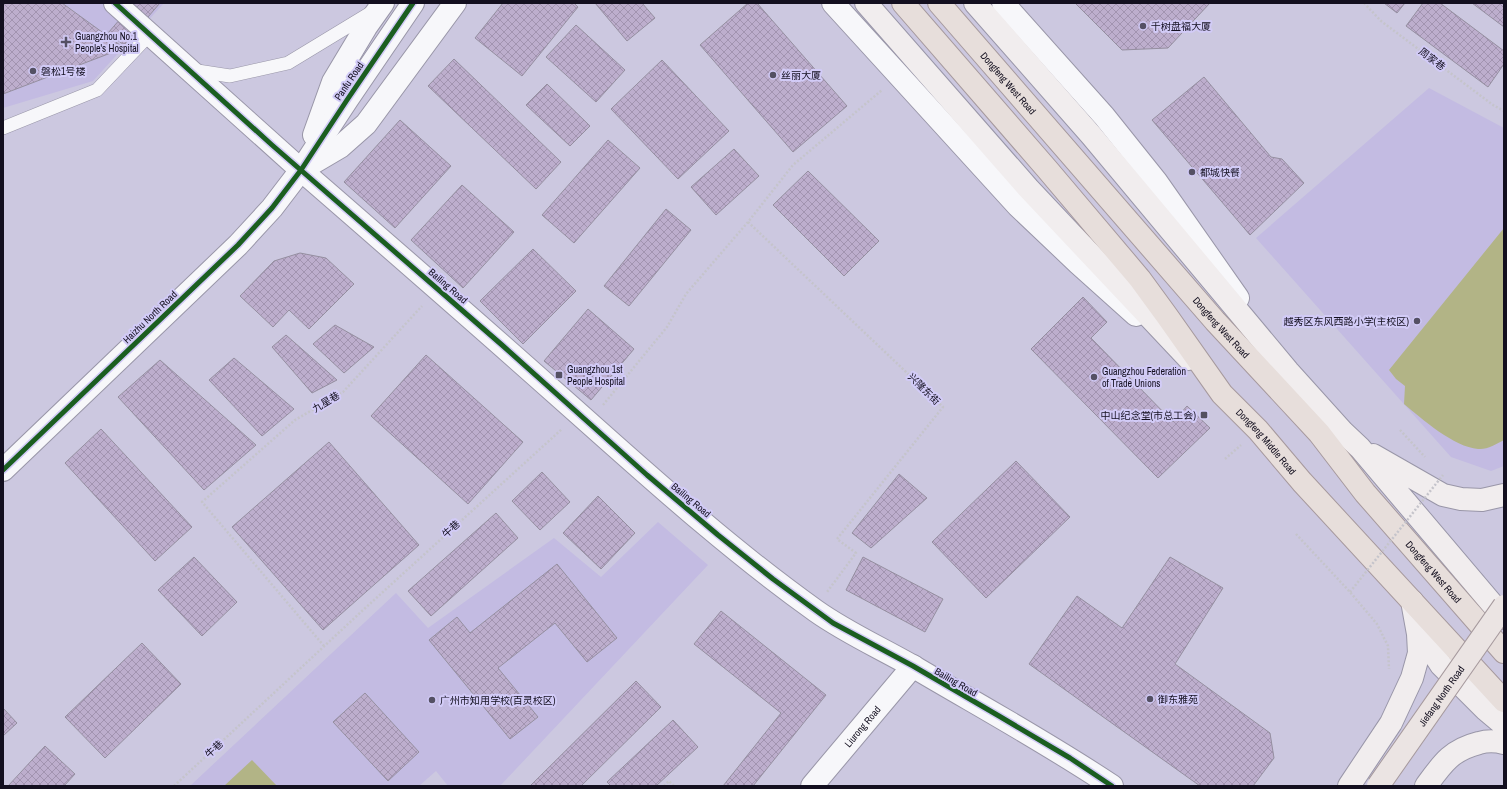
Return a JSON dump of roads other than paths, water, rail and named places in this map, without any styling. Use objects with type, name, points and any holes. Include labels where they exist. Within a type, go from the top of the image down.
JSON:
[{"type":"highway","name":"Dongfeng Middle Road","points":[[903,3],[1140,279],[1222,394],[1258,430],[1302,482],[1504,701]]},
{"type":"highway","name":"Dongfeng West Road","points":[[939,3],[1216,321],[1319,433],[1365,493],[1504,652]]},
{"type":"main road","points":[[866,3],[1028,188],[1222,394]]},
{"type":"main road","points":[[975,3],[1091,135],[1288,371],[1343,432],[1360,448],[1504,618]]},
{"type":"main road","points":[[1319,433],[1360,448],[1443,495],[1460,499],[1482,500],[1504,495]]},
{"type":"main road","points":[[1412,601],[1420,627],[1435,658],[1472,696],[1504,725]]},
{"type":"main road","points":[[1349,786],[1391,723],[1412,678],[1419,653],[1418,634],[1412,601]]},
{"type":"main road","name":"Jiefang North Road","points":[[1378,786],[1504,606]]},
{"type":"main road","name":"Jiefang North Road","points":[[1396,786],[1504,631]]},
{"type":"main road","points":[[1426,786],[1442,765],[1454,753],[1467,746],[1483,742],[1504,743]]},
{"type":"street","name":"Bailing Road","points":[[115,3],[301,170],[438,289],[647,475],[718,535],[814,610],[833,623],[913,666],[1070,758],[1112,786]]},
{"type":"street","points":[[301,170],[340,147],[366,124],[455,3]]},
{"type":"street","points":[[833,3],[1018,206],[1048,236],[1222,394]]},
{"type":"street","points":[[1003,3],[1104,116],[1156,181],[1288,371]]},
{"type":"street","points":[[301,170],[333,82],[381,5]]},
{"type":"street","name":"Panfu Road","points":[[301,170],[411,6]]},
{"type":"street","name":"Haizhu North Road","points":[[3,470],[238,245],[272,208],[301,170]]},
{"type":"street","name":"Liurong Road","points":[[812,786],[913,666]]},
{"type":"lane","points":[[190,70],[230,76],[288,63],[381,5]]},
{"type":"lane","points":[[3,128],[97,90],[150,34]]},
{"type":"place","name":"千树盘福大厦","points":[[1143,26]]},
{"type":"place","name":"Guangzhou No.1 People's Hospital","points":[[66,42]]},
{"type":"place","name":"磐松1号楼","points":[[33,71]]},
{"type":"place","name":"丝丽大厦","points":[[773,75]]},
{"type":"place","name":"都城快餐","points":[[1192,172]]},
{"type":"place","name":"越秀区东风西路小学(主校区)","points":[[1417,321]]},
{"type":"place","name":"Guangzhou 1st People Hospital","points":[[559,375]]},
{"type":"place","name":"Guangzhou Federation of Trade Unions","points":[[1094,377]]},
{"type":"place","name":"中山纪念堂(市总工会)","points":[[1204,415]]},
{"type":"place","name":"御东雅苑","points":[[1150,699]]},
{"type":"place","name":"广州市知用学校(百灵校区)","points":[[432,700]]}]
